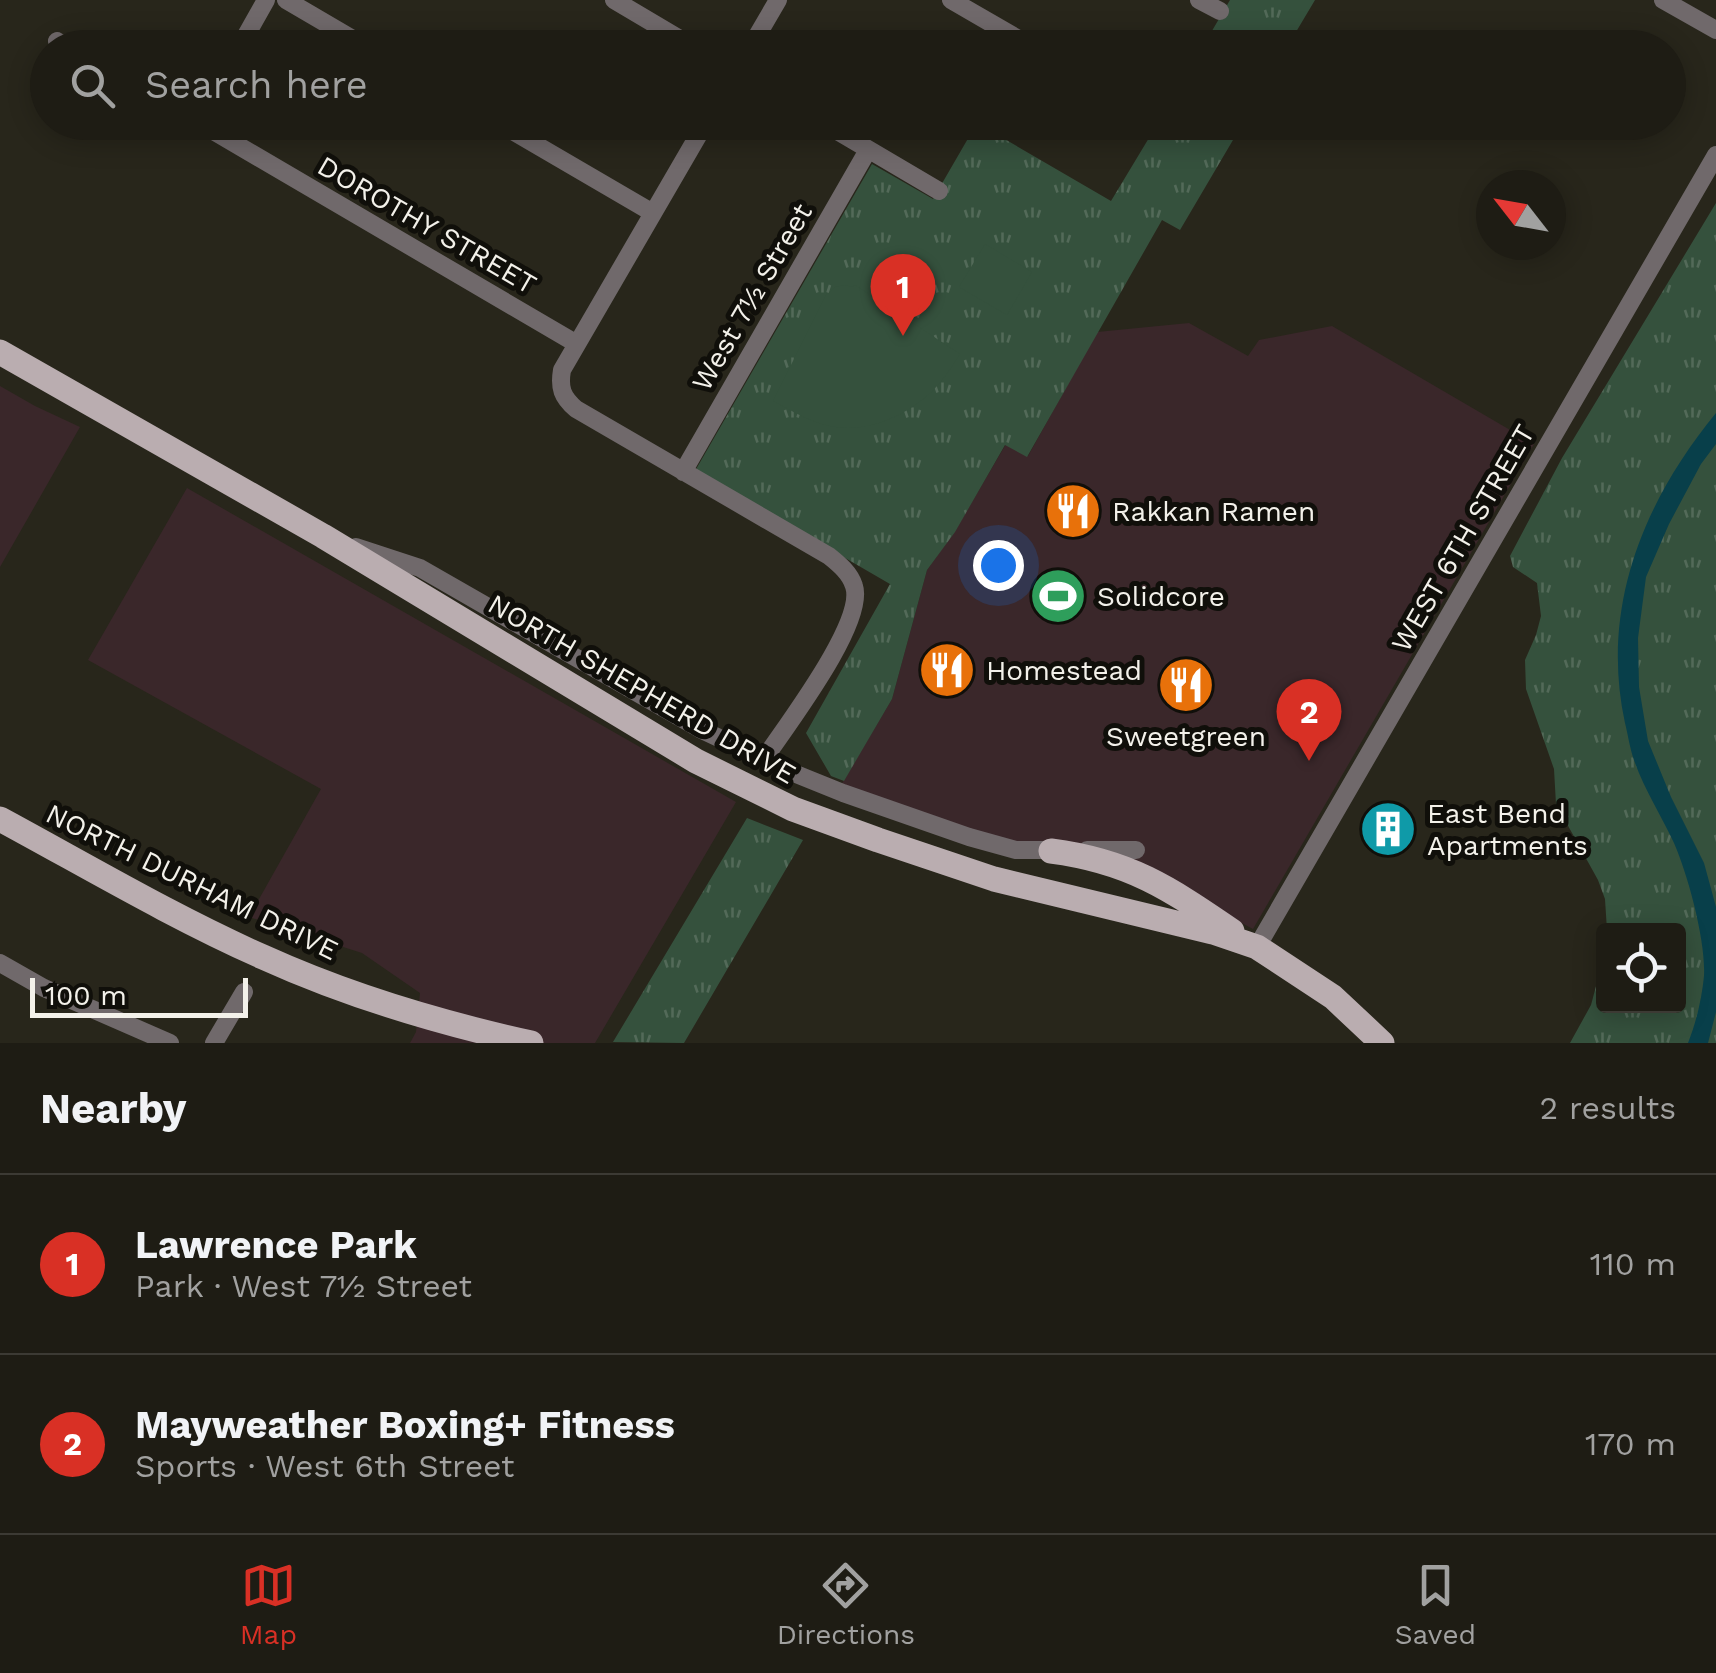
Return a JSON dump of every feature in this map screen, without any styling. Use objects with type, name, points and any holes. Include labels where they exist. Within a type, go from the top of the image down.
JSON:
[{"type":"main road","name":"NORTH SHEPHERD DRIVE","points":[[0,352],[323,536],[696,760],[793,808],[878,840],[994,878],[1213,932],[1257,947],[1333,996],[1382,1043]]},
{"type":"main road","name":"NORTH DURHAM DRIVE","points":[[0,819],[263,958],[352,993],[477,1031],[532,1043]]},
{"type":"main road","points":[[1051,850],[1117,864],[1149,878],[1257,947]]},
{"type":"street","points":[[249,30],[266,0]]},
{"type":"street","points":[[286,0],[337,30]]},
{"type":"street","points":[[614,0],[665,30]]},
{"type":"street","points":[[760,30],[778,0]]},
{"type":"street","points":[[951,0],[1003,30]]},
{"type":"street","points":[[1199,0],[1220,11]]},
{"type":"street","points":[[1663,0],[1716,30]]},
{"type":"street","name":"DOROTHY STREET","points":[[229,140],[577,344]]},
{"type":"street","points":[[529,140],[653,213]]},
{"type":"street","points":[[696,140],[562,370],[560,382],[564,397],[576,408],[840,564],[856,588],[848,628],[764,759]]},
{"type":"street","points":[[852,140],[939,191]]},
{"type":"street","name":"West 7½ Street","points":[[683,472],[868,150]]},
{"type":"street","name":"WEST 6TH STREET","points":[[1257,947],[1716,155]]},
{"type":"street","name":"NORTH SHEPHERD DRIVE","points":[[323,536],[420,568],[700,729],[843,793],[1016,850],[1136,850]]},
{"type":"street","points":[[0,963],[44,988],[170,1043]]},
{"type":"street","points":[[214,1043],[244,992]]},
{"type":"shaded area","points":[[1189,323],[1248,356],[1259,340],[1332,326],[1534,444],[1253,929],[1149,874],[994,838],[841,785],[892,699],[927,570],[955,531],[1006,444],[1028,456],[1097,332]]},
{"type":"shaded area","points":[[0,386],[80,427],[0,567]]},
{"type":"shaded area","points":[[187,488],[736,802],[595,1043],[410,1043],[416,1032],[420,993],[362,953],[249,917],[321,789],[88,660]]},
{"type":"green space","points":[[1230,0],[1315,0],[1297,30],[1212,30]]},
{"type":"green space","points":[[967,140],[1006,140],[1111,201],[1148,140],[1233,140],[1180,230],[1162,220],[1027,457],[1005,445],[955,532],[927,570],[892,699],[844,781],[831,776],[806,733],[890,584],[695,471],[872,164],[933,199]]},
{"type":"green space","points":[[1716,203],[1716,1043],[1570,1043],[1591,1005],[1596,986],[1596,1013],[1686,1013],[1686,923],[1607,923],[1605,899],[1598,880],[1556,804],[1554,769],[1526,689],[1525,660],[1541,616],[1537,583],[1513,567],[1510,556],[1562,458]]},
{"type":"green space","points":[[985,244],[1032,272],[1007,315],[959,287]]},
{"type":"green space","points":[[855,285],[960,354],[932,391],[907,411],[877,424],[845,428],[815,422],[773,401],[827,293]]},
{"type":"green space","points":[[747,818],[803,840],[684,1043],[613,1042]]},
{"type":"water","points":[[1716,413],[1716,444],[1669,524],[1646,577],[1638,638],[1639,687],[1648,741],[1704,863],[1716,907],[1716,1012],[1708,1043],[1688,1043],[1704,976],[1699,927],[1679,856],[1631,751],[1619,680],[1618,639],[1634,558],[1649,520],[1667,483]]},
{"type":"place","name":"Lawrence Park","points":[[903,336]]},
{"type":"place","name":"Rakkan Ramen","points":[[1073,511]]},
{"type":"place","name":"Solidcore","points":[[1058,596]]},
{"type":"place","name":"Homestead","points":[[947,670]]},
{"type":"place","name":"Sweetgreen","points":[[1186,685]]},
{"type":"place","name":"Mayweather Boxing+ Fitness","points":[[1309,761]]},
{"type":"place","name":"East Bend Apartments","points":[[1388,829]]}]
